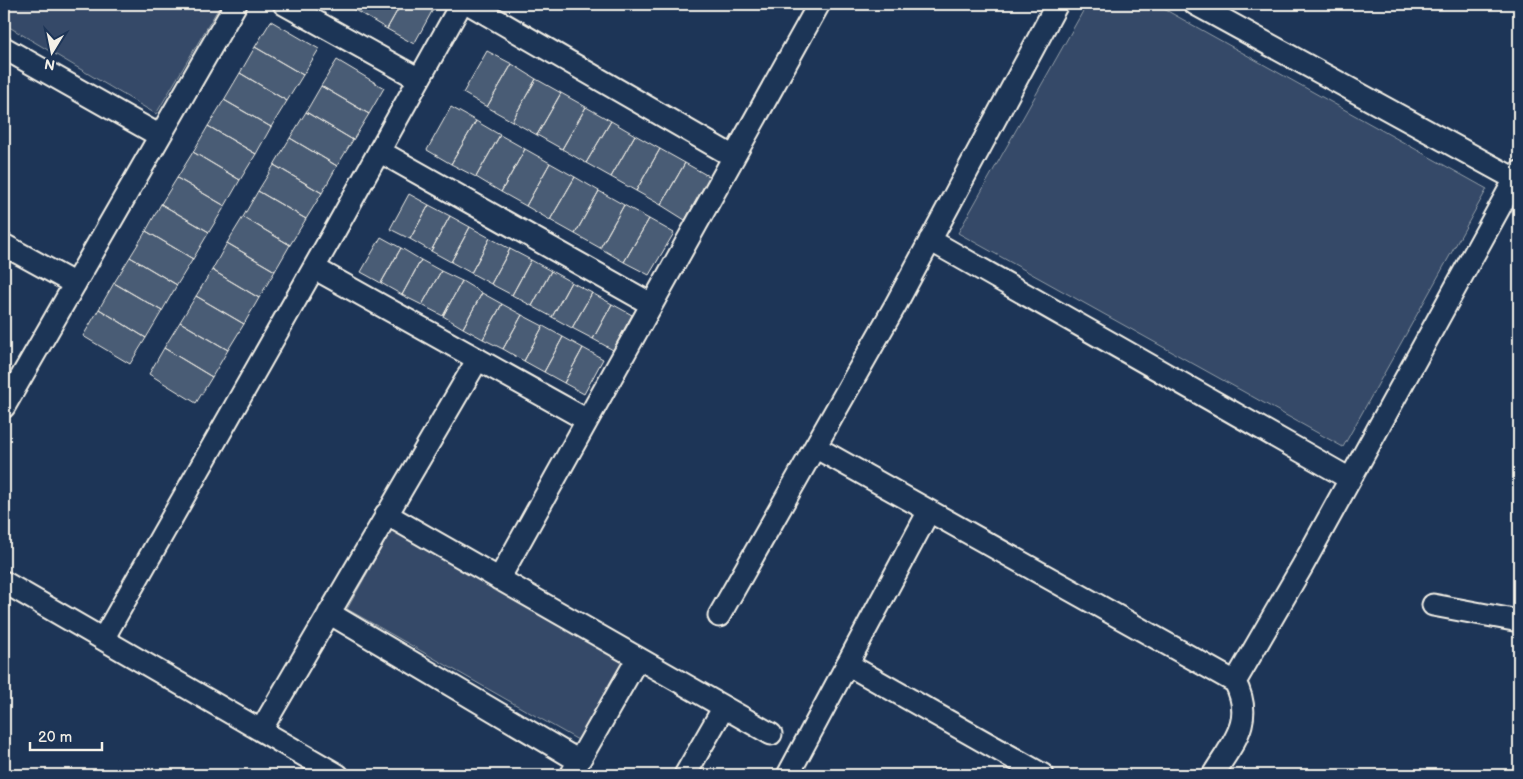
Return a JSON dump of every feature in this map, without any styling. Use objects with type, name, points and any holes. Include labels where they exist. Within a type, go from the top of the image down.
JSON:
[{"type":"street","points":[[4,407],[236,4]]},
{"type":"street","points":[[284,4],[419,79]]},
{"type":"street","points":[[103,639],[314,268],[461,4]]},
{"type":"street","points":[[469,4],[734,157]]},
{"type":"street","points":[[499,579],[819,4]]},
{"type":"street","points":[[719,616],[890,314],[1057,4]]},
{"type":"street","points":[[1194,4],[1517,175],[1303,565],[1235,682]]},
{"type":"street","points":[[4,48],[160,136]]},
{"type":"street","points":[[379,151],[651,304]]},
{"type":"street","points":[[930,240],[1350,479]]},
{"type":"street","points":[[4,245],[75,284]]},
{"type":"street","points":[[314,268],[587,420]]},
{"type":"street","points":[[261,730],[478,359]]},
{"type":"street","points":[[815,447],[1235,682],[1241,694],[1243,711],[1240,730],[1213,775]]},
{"type":"street","points":[[788,775],[930,511]]},
{"type":"street","points":[[386,514],[771,734]]},
{"type":"street","points":[[4,582],[338,775]]},
{"type":"street","points":[[1432,605],[1519,621]]},
{"type":"street","points":[[329,613],[575,768],[638,658]]},
{"type":"street","points":[[847,664],[1043,775]]},
{"type":"street","points":[[685,775],[724,707]]},
{"type":"shaded area","points":[[4,4],[221,4],[156,114],[4,24]]},
{"type":"shaded area","points":[[1087,4],[1155,4],[1487,189],[1343,447],[958,233]]},
{"type":"shaded area","points":[[392,529],[624,660],[578,740],[347,609]]},
{"type":"building","points":[[343,4],[365,4],[360,13]]},
{"type":"building","points":[[365,4],[401,4],[387,29],[360,13]]},
{"type":"building","points":[[401,4],[436,4],[414,44],[387,29]]},
{"type":"building","points":[[271,21],[319,49],[303,75],[255,47]]},
{"type":"building","points":[[255,47],[303,75],[287,101],[240,73]]},
{"type":"building","points":[[487,51],[512,64],[487,107],[463,93]]},
{"type":"building","points":[[337,60],[384,88],[369,114],[321,86]]},
{"type":"building","points":[[512,64],[536,79],[512,121],[487,107]]},
{"type":"building","points":[[240,73],[287,101],[271,127],[224,100]]},
{"type":"building","points":[[536,79],[561,93],[537,135],[512,121]]},
{"type":"building","points":[[321,86],[369,114],[353,140],[306,112]]},
{"type":"building","points":[[561,93],[586,107],[562,149],[537,135]]},
{"type":"building","points":[[224,100],[271,127],[256,154],[208,126]]},
{"type":"building","points":[[451,107],[476,121],[451,164],[427,150]]},
{"type":"building","points":[[586,107],[611,121],[586,163],[562,149]]},
{"type":"building","points":[[306,112],[353,140],[337,166],[290,138]]},
{"type":"building","points":[[476,121],[500,135],[476,177],[451,164]]},
{"type":"building","points":[[611,121],[635,135],[611,177],[586,163]]},
{"type":"building","points":[[208,126],[256,154],[240,180],[193,152]]},
{"type":"building","points":[[500,135],[525,149],[501,192],[476,177]]},
{"type":"building","points":[[635,135],[660,149],[636,191],[611,177]]},
{"type":"building","points":[[290,138],[337,166],[322,193],[274,165]]},
{"type":"building","points":[[525,149],[550,163],[526,206],[501,192]]},
{"type":"building","points":[[660,149],[685,163],[661,205],[636,191]]},
{"type":"building","points":[[193,152],[240,180],[225,206],[177,178]]},
{"type":"building","points":[[550,163],[575,177],[550,220],[526,206]]},
{"type":"building","points":[[685,163],[710,177],[685,220],[661,205]]},
{"type":"building","points":[[274,165],[322,193],[306,219],[258,191]]},
{"type":"building","points":[[575,177],[599,191],[575,234],[550,220]]},
{"type":"building","points":[[177,178],[225,206],[209,232],[161,204]]},
{"type":"building","points":[[258,191],[306,219],[290,245],[243,217]]},
{"type":"building","points":[[599,191],[624,205],[600,248],[575,234]]},
{"type":"building","points":[[409,194],[429,205],[410,239],[390,229]]},
{"type":"building","points":[[161,204],[209,232],[193,259],[146,231]]},
{"type":"building","points":[[429,205],[450,216],[431,251],[410,239]]},
{"type":"building","points":[[624,205],[649,219],[624,262],[600,248]]},
{"type":"building","points":[[450,216],[470,227],[451,262],[431,251]]},
{"type":"building","points":[[243,217],[290,245],[275,271],[227,243]]},
{"type":"building","points":[[649,219],[674,233],[649,275],[624,262]]},
{"type":"building","points":[[470,227],[490,238],[471,273],[451,262]]},
{"type":"building","points":[[146,231],[193,259],[177,285],[130,257]]},
{"type":"building","points":[[381,237],[401,248],[381,283],[361,272]]},
{"type":"building","points":[[490,238],[510,249],[491,284],[471,273]]},
{"type":"building","points":[[227,243],[275,271],[259,298],[212,270]]},
{"type":"building","points":[[401,248],[421,260],[402,295],[381,283]]},
{"type":"building","points":[[510,249],[531,260],[512,295],[491,284]]},
{"type":"building","points":[[130,257],[177,285],[162,311],[114,283]]},
{"type":"building","points":[[421,260],[441,271],[422,305],[402,295]]},
{"type":"building","points":[[531,260],[551,271],[532,306],[512,295]]},
{"type":"building","points":[[212,270],[259,298],[244,324],[196,296]]},
{"type":"building","points":[[441,271],[462,281],[443,316],[422,305]]},
{"type":"building","points":[[551,271],[571,282],[552,317],[532,306]]},
{"type":"building","points":[[462,281],[482,293],[463,328],[443,316]]},
{"type":"building","points":[[571,282],[592,293],[572,328],[552,317]]},
{"type":"building","points":[[114,283],[162,311],[146,338],[99,309]]},
{"type":"building","points":[[482,293],[502,304],[483,339],[463,328]]},
{"type":"building","points":[[592,293],[612,304],[593,339],[572,328]]},
{"type":"building","points":[[196,296],[244,324],[228,350],[180,322]]},
{"type":"building","points":[[502,304],[522,315],[503,349],[483,339]]},
{"type":"building","points":[[612,304],[632,315],[613,350],[593,339]]},
{"type":"building","points":[[99,309],[146,338],[130,364],[83,336]]},
{"type":"building","points":[[522,315],[543,326],[524,361],[503,349]]},
{"type":"building","points":[[180,322],[228,350],[212,377],[164,348]]},
{"type":"building","points":[[543,326],[563,337],[544,372],[524,361]]},
{"type":"building","points":[[563,337],[583,348],[564,383],[544,372]]},
{"type":"building","points":[[164,348],[212,377],[196,403],[149,374]]},
{"type":"building","points":[[583,348],[603,359],[584,394],[564,383]]}]
